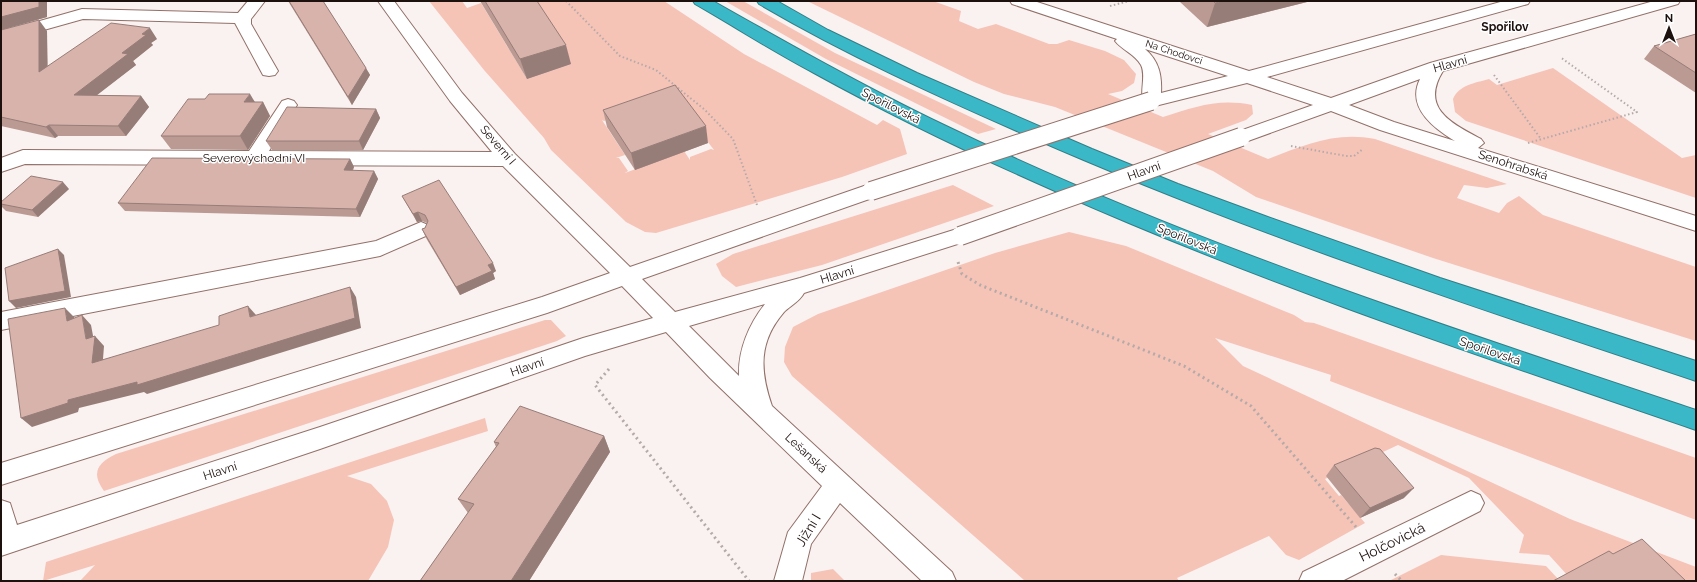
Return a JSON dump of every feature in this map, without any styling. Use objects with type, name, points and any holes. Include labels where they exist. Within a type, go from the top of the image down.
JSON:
[{"type":"highway","name":"Spořilovská","points":[[701,1],[806,63],[930,126],[1036,175],[1178,236],[1376,312],[1696,420]]},
{"type":"highway","points":[[766,1],[835,39],[941,90],[1078,152],[1194,199],[1471,298],[1696,371]]},
{"type":"street","points":[[257,1],[243,18],[243,24],[269,71]]},
{"type":"street","name":"Severní I","points":[[386,1],[456,97],[508,159],[584,233],[672,323]]},
{"type":"street","name":"Na Chodovci","points":[[1018,1],[1330,104]]},
{"type":"street","points":[[1,474],[540,306],[871,191],[1151,101],[1248,77],[1522,1]]},
{"type":"street","name":"Hlavní","points":[[3,542],[320,438],[583,348],[800,286],[960,236],[1436,67],[1672,1]]},
{"type":"street","points":[[1,37],[82,14],[243,18]]},
{"type":"street","points":[[1112,32],[1146,57],[1154,77],[1151,101]]},
{"type":"street","points":[[1436,67],[1429,76],[1425,87],[1424,97],[1426,107],[1442,125],[1456,134],[1523,169]]},
{"type":"street","name":"Senohrabská","points":[[1330,104],[1387,126],[1696,224]]},
{"type":"street","points":[[254,158],[288,105]]},
{"type":"street","name":"Severovýchodní VI","points":[[1,165],[23,157],[508,159]]},
{"type":"street","points":[[1,320],[380,248],[421,230]]},
{"type":"street","points":[[761,411],[751,373],[753,352],[757,336],[783,298],[800,286]]},
{"type":"street","name":"Lešanská","points":[[672,323],[761,411],[942,581]]},
{"type":"street","name":"Jižní I","points":[[788,581],[798,541],[805,529],[839,484]]},
{"type":"street","name":"Holčovická","points":[[1313,581],[1471,503]]},
{"type":"street","points":[[1,512],[3,542]]},
{"type":"path","points":[[566,1],[620,56],[656,70],[705,110],[733,139],[754,197]]},
{"type":"path","points":[[1107,6],[1129,1]]},
{"type":"path","points":[[1526,143],[1637,112],[1558,56]]},
{"type":"path","points":[[1493,74],[1541,140]]},
{"type":"path","points":[[1291,145],[1346,156],[1354,156],[1363,149]]},
{"type":"path","points":[[958,260],[962,274],[980,285],[1184,366],[1251,406],[1359,530]]},
{"type":"path","points":[[611,367],[595,385],[749,581]]},
{"type":"path","points":[[1395,573],[1402,581]]},
{"type":"shaded area","points":[[429,1],[462,1],[467,8],[481,3],[527,79],[571,64],[529,1],[664,1],[744,54],[877,125],[883,120],[900,129],[907,154],[842,177],[656,233],[645,232],[626,222],[551,150],[544,138],[484,70]],"holes":[[[686,99],[684,101],[693,113],[696,113],[688,116],[714,150],[711,149],[690,157],[690,160],[684,151],[625,173],[628,171],[619,158],[616,158],[625,155],[602,120],[604,121],[625,113],[631,119]]]},
{"type":"shaded area","points":[[725,1],[743,1],[835,53],[996,129],[978,134],[826,59]]},
{"type":"shaded area","points":[[807,1],[933,1],[961,11],[959,21],[978,29],[996,24],[1049,44],[1057,44],[1069,40],[1105,51],[1124,60],[1136,74],[1134,83],[1122,91],[1108,94],[1163,117],[1196,107],[1217,103],[1240,103],[1252,105],[1253,114],[1246,120],[1208,134],[1268,159],[1307,144],[1333,138],[1361,137],[1375,139],[1507,184],[1487,188],[1464,185],[1457,198],[1499,213],[1507,203],[1519,196],[1543,215],[1696,267],[1696,341],[1433,258],[1256,197],[1213,171],[1055,107],[1004,94],[974,82]]},
{"type":"shaded area","points":[[1553,68],[1682,158],[1696,155],[1696,198],[1466,121],[1455,112],[1453,99],[1459,91],[1468,85],[1489,79],[1497,85]]},
{"type":"shaded area","points":[[953,185],[994,206],[822,265],[736,287],[722,276],[716,264],[733,254]]},
{"type":"shaded area","points":[[1069,232],[1126,246],[1294,315],[1305,322],[1314,323],[1696,458],[1696,520],[1330,381],[1331,375],[1215,338],[1243,366],[1570,519],[1696,567],[1696,581],[1645,581],[1569,577],[1549,555],[1519,553],[1524,535],[1469,478],[1398,445],[1325,479],[1365,523],[1299,560],[1286,555],[1269,536],[1177,578],[1179,581],[1025,581],[792,376],[784,362],[785,347],[793,327],[818,314],[995,253]]},
{"type":"shaded area","points":[[545,320],[551,320],[566,336],[557,341],[104,491],[100,485],[97,474],[100,465],[109,457],[116,454]]},
{"type":"shaded area","points":[[485,418],[488,431],[347,476],[371,484],[387,501],[394,520],[388,547],[368,581],[80,581],[95,565],[43,581],[46,562]]},
{"type":"shaded area","points":[[1441,555],[1546,566],[1560,581],[1389,581]]},
{"type":"shaded area","points":[[833,569],[845,581],[811,581],[811,573]]},
{"type":"building","points":[[1,1],[39,1],[39,7],[1,17]]},
{"type":"building","points":[[289,1],[323,1],[366,68],[348,97]]},
{"type":"building","points":[[485,1],[537,1],[566,45],[520,59]]},
{"type":"building","points":[[1213,1],[1224,1],[1215,3]]},
{"type":"building","points":[[39,20],[39,72],[111,23],[150,28],[142,34],[146,35],[122,53],[128,54],[74,95],[141,96],[118,126],[49,125],[46,127],[1,117],[1,30]]},
{"type":"building","points":[[1696,34],[1696,73],[1654,46]]},
{"type":"building","points":[[675,85],[706,126],[631,153],[603,110]]},
{"type":"building","points":[[209,94],[250,94],[244,102],[263,102],[240,136],[161,136],[188,99],[205,99]]},
{"type":"building","points":[[287,107],[376,109],[359,141],[266,141]]},
{"type":"building","points":[[152,158],[350,159],[344,170],[374,171],[356,209],[118,203]]},
{"type":"building","points":[[31,176],[63,182],[32,210],[1,204],[1,202]]},
{"type":"building","points":[[439,180],[493,263],[488,265],[492,271],[456,287],[422,229],[425,228],[428,221],[425,215],[418,212],[413,214],[402,196]]},
{"type":"building","points":[[58,249],[65,291],[9,301],[5,268]]},
{"type":"building","points":[[350,287],[355,318],[137,385],[137,382],[68,400],[68,403],[21,418],[8,319],[65,308],[67,321],[82,315],[86,339],[95,336],[92,363],[219,325],[219,316],[248,306],[250,317]]},
{"type":"building","points":[[520,406],[604,436],[511,581],[420,581],[474,504],[458,499],[499,443],[494,442]]},
{"type":"building","points":[[1375,448],[1380,449],[1414,488],[1370,508],[1334,465]]},
{"type":"building","points":[[1642,539],[1686,581],[1553,581],[1609,551],[1613,554]]},
{"type":"district","name":"Spořilov","points":[[1505,27]]}]
